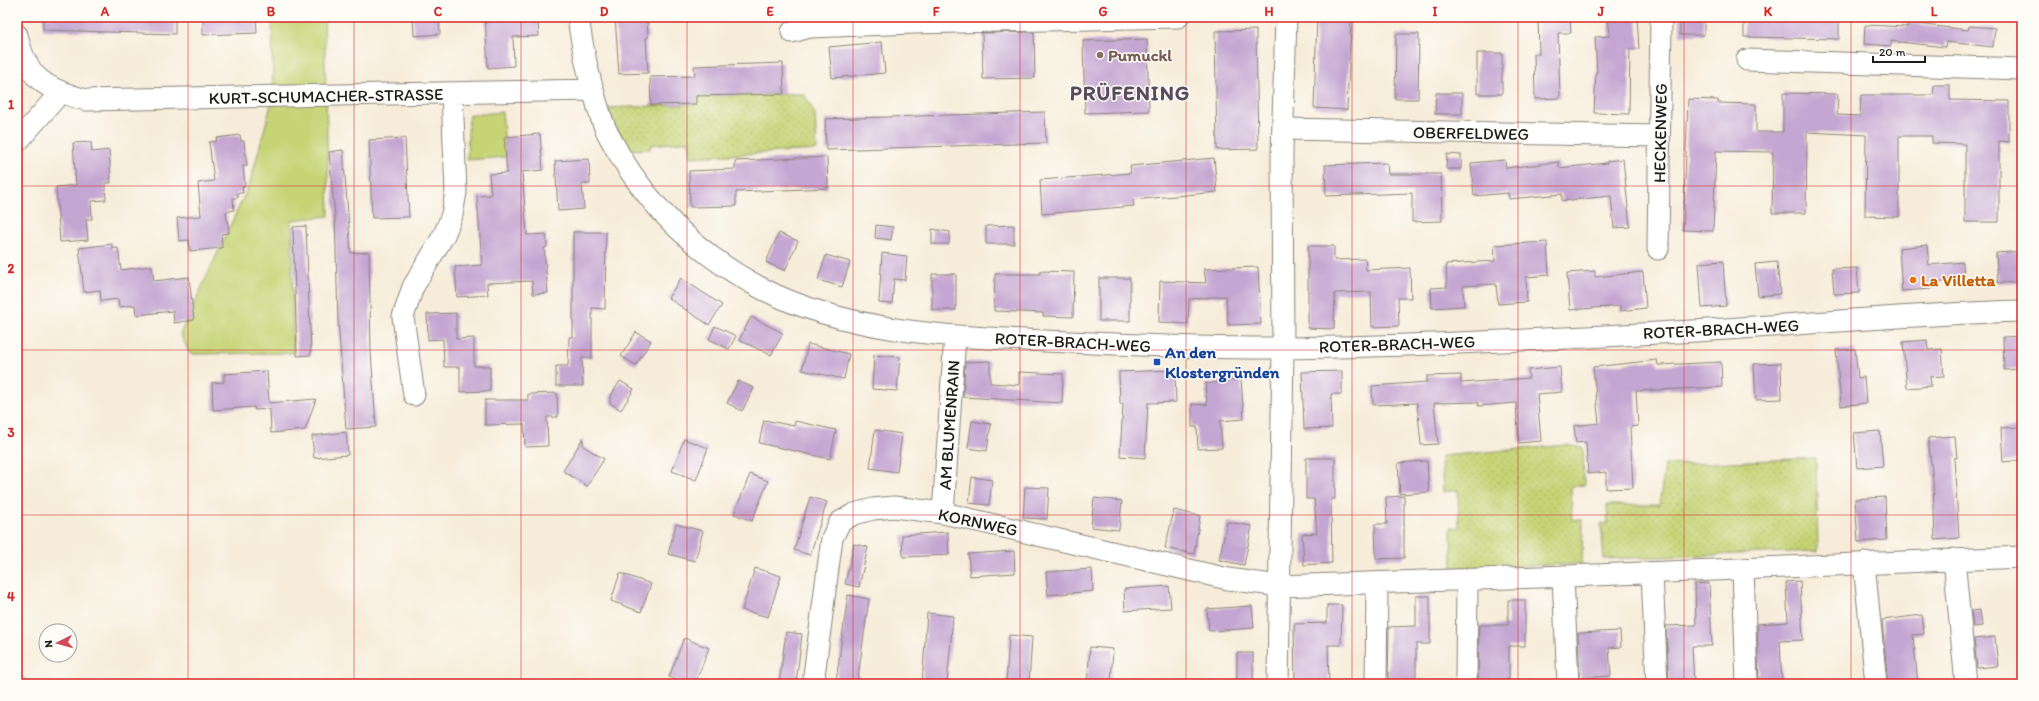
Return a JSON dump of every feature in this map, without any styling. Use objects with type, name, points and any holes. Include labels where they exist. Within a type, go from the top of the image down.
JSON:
[{"type":"street","name":"ROTER-BRACH-WEG","points":[[578,17],[583,56],[606,132],[657,207],[686,238],[726,268],[762,289],[802,306],[892,328],[955,336],[1167,347],[1284,348],[1659,333],[1960,313],[2022,311]]},
{"type":"street","points":[[792,32],[810,27],[1178,17]]},
{"type":"street","points":[[1278,684],[1284,348],[1283,129],[1286,17]]},
{"type":"street","name":"HECKENWEG","points":[[1658,249],[1661,17]]},
{"type":"street","name":"KURT-SCHUMACHER-STRASSE","points":[[17,34],[20,48],[29,67],[42,83],[60,93],[86,100],[593,90]]},
{"type":"street","points":[[1746,60],[2022,69]]},
{"type":"street","points":[[17,142],[60,93]]},
{"type":"street","points":[[414,396],[403,318],[413,287],[444,236],[452,215],[456,192],[452,93]]},
{"type":"street","name":"OBERFELDWEG","points":[[1283,129],[1660,136]]},
{"type":"street","name":"AM BLUMENRAIN","points":[[943,513],[955,336]]},
{"type":"street","name":"KORNWEG","points":[[818,684],[814,675],[832,538],[840,522],[854,514],[887,508],[943,513],[1228,579],[1280,586],[1652,573],[2022,557]]},
{"type":"street","points":[[1954,559],[1966,684]]},
{"type":"street","points":[[1864,563],[1876,684]]},
{"type":"street","points":[[1743,569],[1747,684]]},
{"type":"street","points":[[1652,573],[1657,684]]},
{"type":"street","points":[[1563,576],[1568,684]]},
{"type":"street","points":[[1466,684],[1467,579]]},
{"type":"street","points":[[1376,684],[1377,583]]},
{"type":"green space","points":[[272,17],[324,17],[329,216],[292,220],[293,353],[190,354],[180,334],[250,183],[273,97]]},
{"type":"green space","points":[[804,94],[815,114],[817,150],[691,157],[689,141],[651,145],[650,149],[626,150],[608,108],[696,104],[696,96]]},
{"type":"green space","points":[[502,112],[506,157],[467,160],[469,115]]},
{"type":"green space","points":[[1567,445],[1583,448],[1584,485],[1571,486],[1572,520],[1583,520],[1582,564],[1452,568],[1451,528],[1459,527],[1458,490],[1443,492],[1441,456]]},
{"type":"green space","points":[[1816,458],[1818,551],[1604,559],[1601,524],[1608,523],[1607,505],[1659,505],[1665,465]]},
{"type":"water","points":[[17,672],[31,684],[17,684]]},
{"type":"building","points":[[43,17],[175,17],[175,34],[43,30]]},
{"type":"building","points":[[203,17],[256,17],[257,33],[203,35]]},
{"type":"building","points":[[413,17],[439,17],[440,34],[414,36]]},
{"type":"building","points":[[485,17],[524,17],[524,20],[538,20],[539,36],[513,37],[514,66],[488,68]]},
{"type":"building","points":[[615,17],[647,17],[648,38],[646,38],[648,73],[619,74]]},
{"type":"building","points":[[1317,17],[1351,17],[1347,110],[1314,108]]},
{"type":"building","points":[[1538,17],[1570,17],[1571,33],[1558,33],[1560,98],[1535,99],[1534,54],[1539,54]]},
{"type":"building","points":[[1608,17],[1637,17],[1639,49],[1630,49],[1629,114],[1594,113],[1597,72],[1595,37],[1610,36]]},
{"type":"building","points":[[1680,17],[1704,17],[1704,35],[1680,35]]},
{"type":"building","points":[[1744,17],[1786,17],[1786,20],[1839,21],[1839,39],[1744,37]]},
{"type":"building","points":[[1908,23],[1968,30],[1969,26],[1995,28],[1993,47],[1946,42],[1945,47],[1891,41],[1891,46],[1864,44],[1865,25],[1907,27]]},
{"type":"building","points":[[1256,30],[1258,149],[1217,150],[1215,31]]},
{"type":"building","points":[[1034,32],[1035,78],[983,79],[982,33]]},
{"type":"building","points":[[1396,34],[1419,34],[1418,99],[1395,99]]},
{"type":"building","points":[[1147,39],[1149,111],[1085,113],[1083,41]]},
{"type":"building","points":[[882,42],[885,73],[832,78],[829,47]]},
{"type":"building","points":[[1477,53],[1502,53],[1502,94],[1477,94]]},
{"type":"building","points":[[783,63],[784,94],[696,96],[696,104],[651,105],[650,77],[695,76],[694,66]]},
{"type":"building","points":[[1934,85],[1950,85],[1950,100],[2009,101],[2009,142],[1999,141],[1999,222],[1965,222],[1965,144],[1932,143],[1932,136],[1899,136],[1899,217],[1865,216],[1866,135],[1807,132],[1806,213],[1772,213],[1773,152],[1716,151],[1713,231],[1683,230],[1688,99],[1718,100],[1718,103],[1756,104],[1756,132],[1783,132],[1783,93],[1838,94],[1837,115],[1860,116],[1861,95],[1933,95]]},
{"type":"building","points":[[1436,93],[1462,93],[1462,114],[1435,114]]},
{"type":"building","points":[[1045,112],[1046,143],[826,150],[825,119]]},
{"type":"building","points":[[540,134],[543,170],[522,172],[527,235],[546,234],[547,247],[544,248],[548,293],[533,294],[532,281],[487,283],[488,295],[457,297],[455,267],[482,265],[477,196],[491,195],[489,174],[507,173],[504,137]]},
{"type":"building","points":[[240,135],[241,141],[244,141],[247,166],[243,166],[245,186],[242,187],[243,193],[237,193],[238,198],[233,198],[234,210],[226,212],[229,233],[221,234],[222,248],[190,251],[189,240],[179,241],[177,218],[201,216],[198,183],[214,181],[209,142],[217,141],[216,138]]},
{"type":"building","points":[[405,138],[409,217],[372,218],[369,140]]},
{"type":"building","points":[[91,142],[92,152],[109,150],[111,183],[105,183],[106,200],[91,201],[92,219],[86,219],[88,240],[60,242],[56,187],[76,185],[73,143]]},
{"type":"building","points":[[343,150],[351,253],[369,252],[371,351],[376,427],[346,429],[338,320],[335,216],[329,152]]},
{"type":"building","points":[[1447,154],[1461,155],[1461,169],[1446,169]]},
{"type":"building","points":[[827,157],[828,188],[736,192],[736,206],[690,207],[689,171],[735,169],[735,161]]},
{"type":"building","points":[[1214,158],[1217,192],[1133,200],[1134,206],[1042,214],[1040,180],[1131,173],[1130,166]]},
{"type":"building","points":[[589,159],[590,184],[582,184],[584,209],[558,211],[555,161]]},
{"type":"building","points":[[1623,159],[1630,227],[1614,228],[1611,196],[1562,201],[1562,194],[1509,199],[1508,193],[1474,196],[1471,163],[1505,160],[1506,168],[1559,162],[1559,168],[1607,163],[1607,161]]},
{"type":"building","points":[[1387,163],[1388,174],[1441,174],[1442,221],[1412,222],[1412,193],[1326,196],[1325,165]]},
{"type":"building","points":[[876,225],[893,227],[891,240],[875,238]]},
{"type":"building","points":[[1014,225],[1014,244],[986,244],[986,226]]},
{"type":"building","points":[[306,226],[311,355],[297,356],[293,227]]},
{"type":"building","points":[[932,229],[950,232],[949,244],[932,244]]},
{"type":"building","points":[[573,232],[606,232],[605,309],[592,308],[592,358],[582,358],[583,386],[556,386],[556,366],[568,366],[569,337],[573,337]]},
{"type":"building","points":[[779,233],[798,241],[785,271],[766,262]]},
{"type":"building","points":[[1547,242],[1549,275],[1526,277],[1527,302],[1498,304],[1496,284],[1463,286],[1464,306],[1432,308],[1431,288],[1447,287],[1446,264],[1495,261],[1494,245]]},
{"type":"building","points":[[112,244],[112,249],[118,248],[121,270],[152,266],[154,281],[189,277],[194,320],[174,323],[173,311],[136,315],[135,305],[119,307],[118,299],[101,301],[100,290],[84,292],[79,248]]},
{"type":"building","points":[[1927,245],[1929,265],[1963,262],[1964,280],[1930,283],[1931,289],[1902,291],[1899,248]]},
{"type":"building","points":[[1308,246],[1334,246],[1334,260],[1365,259],[1366,270],[1410,268],[1411,298],[1398,298],[1399,326],[1372,327],[1371,292],[1335,293],[1334,329],[1308,328]]},
{"type":"building","points":[[2022,251],[2022,282],[1998,283],[1996,253]]},
{"type":"building","points":[[882,253],[907,256],[905,280],[894,279],[892,304],[879,303]]},
{"type":"building","points":[[826,255],[850,262],[842,287],[818,280]]},
{"type":"building","points":[[1723,261],[1726,306],[1702,308],[1699,263]]},
{"type":"building","points":[[1777,262],[1780,294],[1758,296],[1755,264]]},
{"type":"building","points":[[1258,267],[1261,324],[1228,325],[1226,296],[1189,299],[1188,324],[1159,322],[1160,281],[1206,283],[1204,269]]},
{"type":"building","points":[[1857,268],[1859,293],[1834,294],[1832,269]]},
{"type":"building","points":[[1040,271],[1074,272],[1073,317],[1043,316],[1043,313],[994,311],[995,274],[1040,274]]},
{"type":"building","points":[[1595,271],[1595,277],[1643,272],[1646,308],[1620,311],[1620,306],[1570,310],[1567,273]]},
{"type":"building","points":[[932,274],[956,274],[956,310],[932,310]]},
{"type":"building","points":[[681,278],[722,305],[709,325],[668,298]]},
{"type":"building","points":[[1099,278],[1130,278],[1130,321],[1099,321]]},
{"type":"building","points":[[456,313],[456,339],[474,338],[474,366],[490,366],[490,391],[460,392],[460,367],[444,367],[443,339],[428,340],[427,314]]},
{"type":"building","points":[[751,317],[783,333],[771,355],[739,340]]},
{"type":"building","points":[[715,326],[736,336],[729,349],[709,339]]},
{"type":"building","points":[[636,332],[651,341],[636,365],[621,356]]},
{"type":"building","points":[[2022,336],[2022,369],[2004,370],[2003,337]]},
{"type":"building","points":[[1927,340],[1928,350],[1942,349],[1944,376],[1930,377],[1931,386],[1907,388],[1903,342]]},
{"type":"building","points":[[808,344],[849,354],[844,379],[802,370]]},
{"type":"building","points":[[1855,349],[1858,378],[1864,377],[1866,403],[1841,406],[1836,350]]},
{"type":"building","points":[[874,355],[900,357],[897,391],[872,389]]},
{"type":"building","points":[[1657,360],[1658,365],[1721,362],[1722,387],[1636,391],[1638,426],[1630,427],[1633,488],[1606,489],[1606,472],[1588,474],[1586,442],[1576,443],[1574,426],[1599,423],[1593,367]]},
{"type":"building","points":[[990,361],[990,383],[1019,385],[1019,372],[1063,374],[1062,403],[963,397],[965,362]]},
{"type":"building","points":[[1781,363],[1782,399],[1756,400],[1754,364]]},
{"type":"building","points":[[1560,367],[1562,392],[1537,394],[1541,441],[1519,443],[1516,403],[1478,406],[1478,402],[1434,403],[1438,444],[1421,445],[1417,403],[1373,405],[1372,386],[1427,382],[1427,376],[1461,375],[1461,383],[1529,378],[1528,370]]},
{"type":"building","points":[[1175,370],[1176,402],[1148,403],[1145,458],[1120,456],[1123,404],[1120,404],[1119,372]]},
{"type":"building","points":[[267,371],[269,403],[316,399],[305,430],[271,433],[270,409],[255,410],[254,407],[213,410],[212,383],[224,382],[224,374]]},
{"type":"building","points":[[1342,371],[1342,394],[1331,394],[1332,428],[1304,429],[1302,372]]},
{"type":"building","points":[[1241,379],[1244,419],[1220,421],[1222,448],[1198,449],[1197,427],[1192,427],[1192,404],[1207,405],[1205,384]]},
{"type":"building","points":[[620,381],[634,389],[621,410],[610,403],[610,397]]},
{"type":"building","points":[[738,381],[754,388],[742,411],[727,403]]},
{"type":"building","points":[[557,393],[558,417],[547,417],[548,446],[525,447],[524,424],[485,425],[485,400],[528,400],[528,394]]},
{"type":"building","points":[[764,420],[794,426],[795,421],[836,430],[830,459],[759,443]]},
{"type":"building","points":[[972,421],[991,424],[987,451],[968,448]]},
{"type":"building","points":[[2022,427],[2022,460],[2003,462],[2001,428]]},
{"type":"building","points":[[875,430],[902,434],[897,472],[870,468]]},
{"type":"building","points":[[1880,431],[1883,466],[1857,468],[1854,433]]},
{"type":"building","points":[[346,432],[348,455],[314,458],[312,436]]},
{"type":"building","points":[[1955,436],[1957,458],[1954,458],[1959,538],[1935,540],[1933,480],[1928,438]]},
{"type":"building","points":[[583,438],[583,446],[604,459],[587,486],[563,471]]},
{"type":"building","points":[[684,439],[708,448],[696,480],[672,471]]},
{"type":"building","points":[[1306,458],[1335,458],[1335,499],[1331,499],[1332,563],[1304,565],[1302,534],[1317,533],[1314,499],[1306,499]]},
{"type":"building","points":[[1427,461],[1429,492],[1400,494],[1398,463]]},
{"type":"building","points":[[750,474],[768,481],[752,521],[734,514]]},
{"type":"building","points":[[972,477],[992,480],[989,505],[969,503]]},
{"type":"building","points":[[1025,487],[1049,488],[1047,519],[1023,518]]},
{"type":"building","points":[[1404,496],[1404,558],[1376,559],[1375,524],[1387,524],[1386,497]]},
{"type":"building","points":[[810,497],[827,502],[810,555],[794,550]]},
{"type":"building","points":[[1885,497],[1887,540],[1858,542],[1855,499]]},
{"type":"building","points":[[1094,498],[1122,501],[1119,530],[1091,527]]},
{"type":"building","points":[[1174,510],[1200,516],[1194,554],[1165,548]]},
{"type":"building","points":[[1227,522],[1252,526],[1244,565],[1219,560]]},
{"type":"building","points":[[676,524],[703,531],[695,561],[668,554]]},
{"type":"building","points":[[948,532],[949,555],[903,557],[902,535]]},
{"type":"building","points":[[854,544],[868,547],[859,587],[845,584]]},
{"type":"building","points":[[1014,551],[1015,573],[970,576],[968,554]]},
{"type":"building","points":[[755,568],[781,576],[768,617],[742,610]]},
{"type":"building","points":[[1092,569],[1093,591],[1048,595],[1046,572]]},
{"type":"building","points":[[620,573],[651,584],[641,612],[611,601]]},
{"type":"building","points":[[1800,581],[1803,640],[1780,641],[1782,684],[1759,684],[1757,624],[1788,622],[1786,582]]},
{"type":"building","points":[[1709,583],[1712,646],[1692,646],[1694,684],[1669,684],[1666,626],[1696,625],[1695,584]]},
{"type":"building","points":[[1169,586],[1171,608],[1125,611],[1124,589]]},
{"type":"building","points":[[848,595],[869,599],[857,684],[836,681]]},
{"type":"building","points":[[1416,596],[1430,596],[1430,644],[1416,644],[1416,684],[1388,684],[1389,627],[1416,626]]},
{"type":"building","points":[[1508,600],[1525,600],[1525,646],[1509,646],[1509,680],[1504,680],[1504,684],[1478,684],[1479,625],[1508,625]]},
{"type":"building","points":[[1327,605],[1342,605],[1341,645],[1328,645],[1329,684],[1295,684],[1294,624],[1327,623]]},
{"type":"building","points":[[1252,606],[1254,628],[1209,631],[1207,609]]},
{"type":"building","points":[[1980,610],[1982,626],[1973,627],[1971,611]]},
{"type":"building","points":[[927,613],[953,616],[947,684],[922,684]]},
{"type":"building","points":[[1922,615],[1924,634],[1913,635],[1918,684],[1888,684],[1882,620]]},
{"type":"building","points":[[1620,631],[1621,647],[1609,648],[1611,676],[1580,678],[1578,633]]},
{"type":"building","points":[[786,632],[802,634],[796,684],[779,684]]},
{"type":"building","points":[[1009,635],[1032,637],[1029,684],[1006,684]]},
{"type":"building","points":[[1995,637],[1998,666],[1977,668],[1974,639]]},
{"type":"building","points":[[684,638],[709,648],[695,684],[687,684],[669,677]]},
{"type":"building","points":[[1090,647],[1113,649],[1111,684],[1087,684]]},
{"type":"building","points":[[1237,653],[1253,653],[1253,684],[1237,684]]},
{"type":"place","name":"Pumuckl","points":[[1100,55]]},
{"type":"place","name":"La Villetta","points":[[1913,280]]},
{"type":"place","name":"An den Klostergründen","points":[[1157,362]]},
{"type":"district","name":"PRÜFENING","points":[[1130,93]]}]
